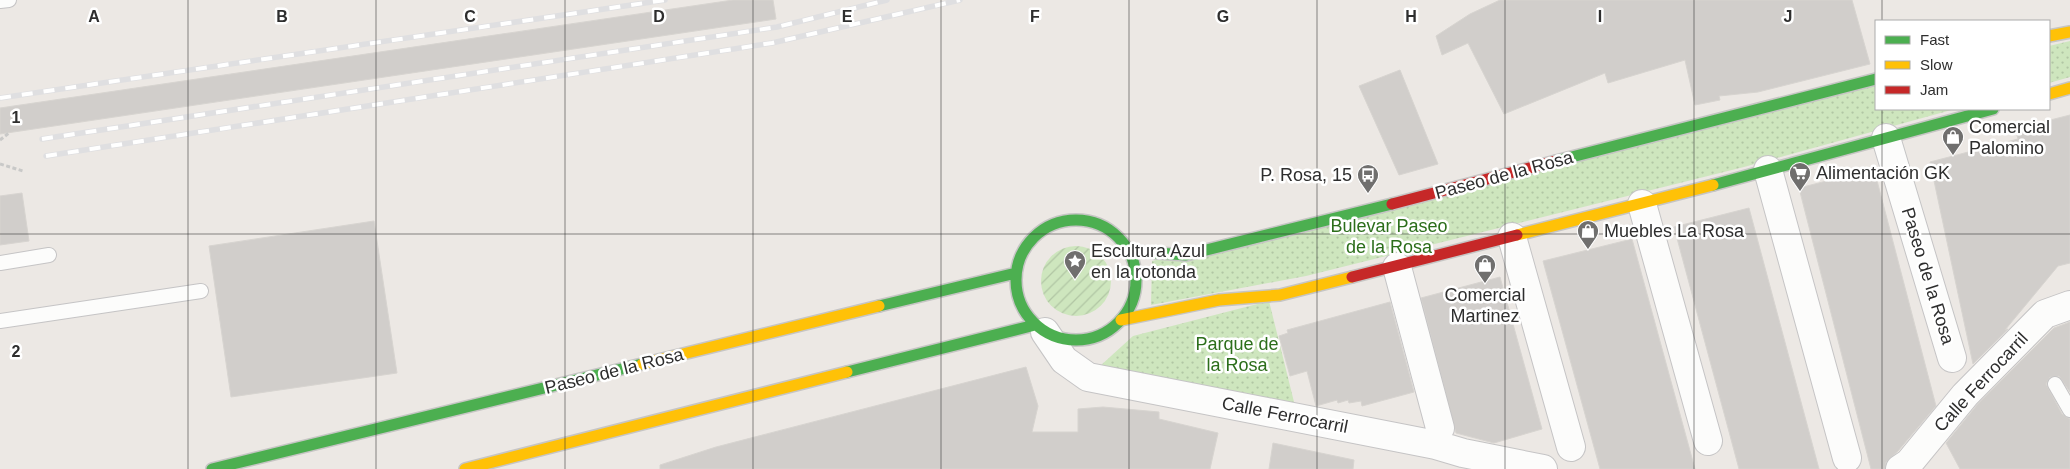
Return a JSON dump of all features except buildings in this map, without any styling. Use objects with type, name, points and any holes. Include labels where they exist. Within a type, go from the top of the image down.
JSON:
[{"type":"main road","points":[[2050,36],[2070,32]]},
{"type":"main road","name":"Paseo de la Rosa","points":[[1129,251],[1186,255],[1212,250],[1875,80]]},
{"type":"main road","points":[[2050,94],[2070,88]]},
{"type":"main road","points":[[1121,320],[1219,300],[1280,294],[1398,266],[1642,204],[1989,110]]},
{"type":"main road","points":[[1075,220],[1097,223],[1116,234],[1129,251],[1135,265],[1135,294],[1121,320],[1101,334],[1077,340],[1060,338],[1040,328],[1026,314],[1019,301],[1016,288],[1016,273],[1022,252],[1035,235],[1054,223],[1075,220]]},
{"type":"main road","name":"Paseo de la Rosa","points":[[212,469],[1016,273]]},
{"type":"main road","points":[[480,468],[1040,328]]},
{"type":"street","name":"Paseo de la Rosa","points":[[1886,138],[1952,358]]},
{"type":"street","points":[[1768,170],[1847,458]]},
{"type":"street","points":[[1642,204],[1708,441]]},
{"type":"street","points":[[1512,237],[1571,447]]},
{"type":"street","points":[[1398,266],[1440,428]]},
{"type":"street","name":"Calle Ferrocarril","points":[[1900,469],[1909,463],[1964,395],[2044,314],[2070,305]]},
{"type":"street","name":"Calle Ferrocarril","points":[[1040,328],[1064,360],[1088,377],[1436,444],[1463,453],[1543,469]]},
{"type":"lane","points":[[0,1],[9,0]]},
{"type":"lane","points":[[0,263],[49,256]]},
{"type":"lane","points":[[0,321],[201,291]]},
{"type":"lane","points":[[2055,384],[2070,410]]},
{"type":"path","points":[[0,140],[9,133]]},
{"type":"path","points":[[0,164],[23,171]]},
{"type":"green space","points":[[2070,41],[2070,77],[2050,83],[2050,46]]},
{"type":"green space","name":"Bulevar Paseo de la Rosa","points":[[1875,85],[1875,110],[1951,110],[1744,167],[1306,276],[1151,305],[1152,261]]},
{"type":"green space","points":[[1076,246],[1095,252],[1105,262],[1111,281],[1105,300],[1095,310],[1076,316],[1057,310],[1047,300],[1041,281],[1047,262],[1057,252]]},
{"type":"green space","name":"Parque de la Rosa","points":[[1269,301],[1295,406],[1088,377],[1133,336]]},
{"type":"railway","points":[[0,98],[665,0]]},
{"type":"railway","points":[[42,139],[777,27],[887,0]]},
{"type":"railway","points":[[46,156],[772,43],[960,0]]},
{"type":"traffic: fast","points":[[1556,161],[1875,79]]},
{"type":"traffic: fast","points":[[1713,185],[1989,110]]},
{"type":"traffic: fast","points":[[1129,251],[1186,255],[1392,204]]},
{"type":"traffic: fast","points":[[1076,220],[1099,224],[1118,238],[1132,257],[1136,280],[1132,303],[1118,322],[1099,336],[1076,340],[1053,336],[1034,322],[1020,303],[1016,280],[1020,257],[1034,238],[1053,224],[1076,220]]},
{"type":"traffic: fast","points":[[879,306],[1016,273]]},
{"type":"traffic: fast","points":[[847,372],[1035,325]]},
{"type":"traffic: fast","points":[[212,469],[642,364]]},
{"type":"traffic: slow","points":[[2050,36],[2070,32]]},
{"type":"traffic: slow","points":[[2050,94],[2070,88]]},
{"type":"traffic: slow","points":[[1517,235],[1713,185]]},
{"type":"traffic: slow","points":[[1121,320],[1219,300],[1280,295],[1352,277]]},
{"type":"traffic: slow","points":[[642,364],[879,306]]},
{"type":"traffic: slow","points":[[465,469],[847,372]]},
{"type":"traffic: jam","points":[[1392,204],[1556,161]]},
{"type":"traffic: jam","points":[[1352,277],[1517,235]]},
{"type":"place","name":"Comercial Palomino","points":[[1953,156]]},
{"type":"place","name":"Alimentación GK","points":[[1800,192]]},
{"type":"place","name":"P. Rosa, 15","points":[[1368,194]]},
{"type":"place","name":"Muebles La Rosa","points":[[1588,250]]},
{"type":"place","name":"Escultura Azul en la rotonda","points":[[1075,280]]},
{"type":"place","name":"Comercial Martinez","points":[[1485,284]]}]
